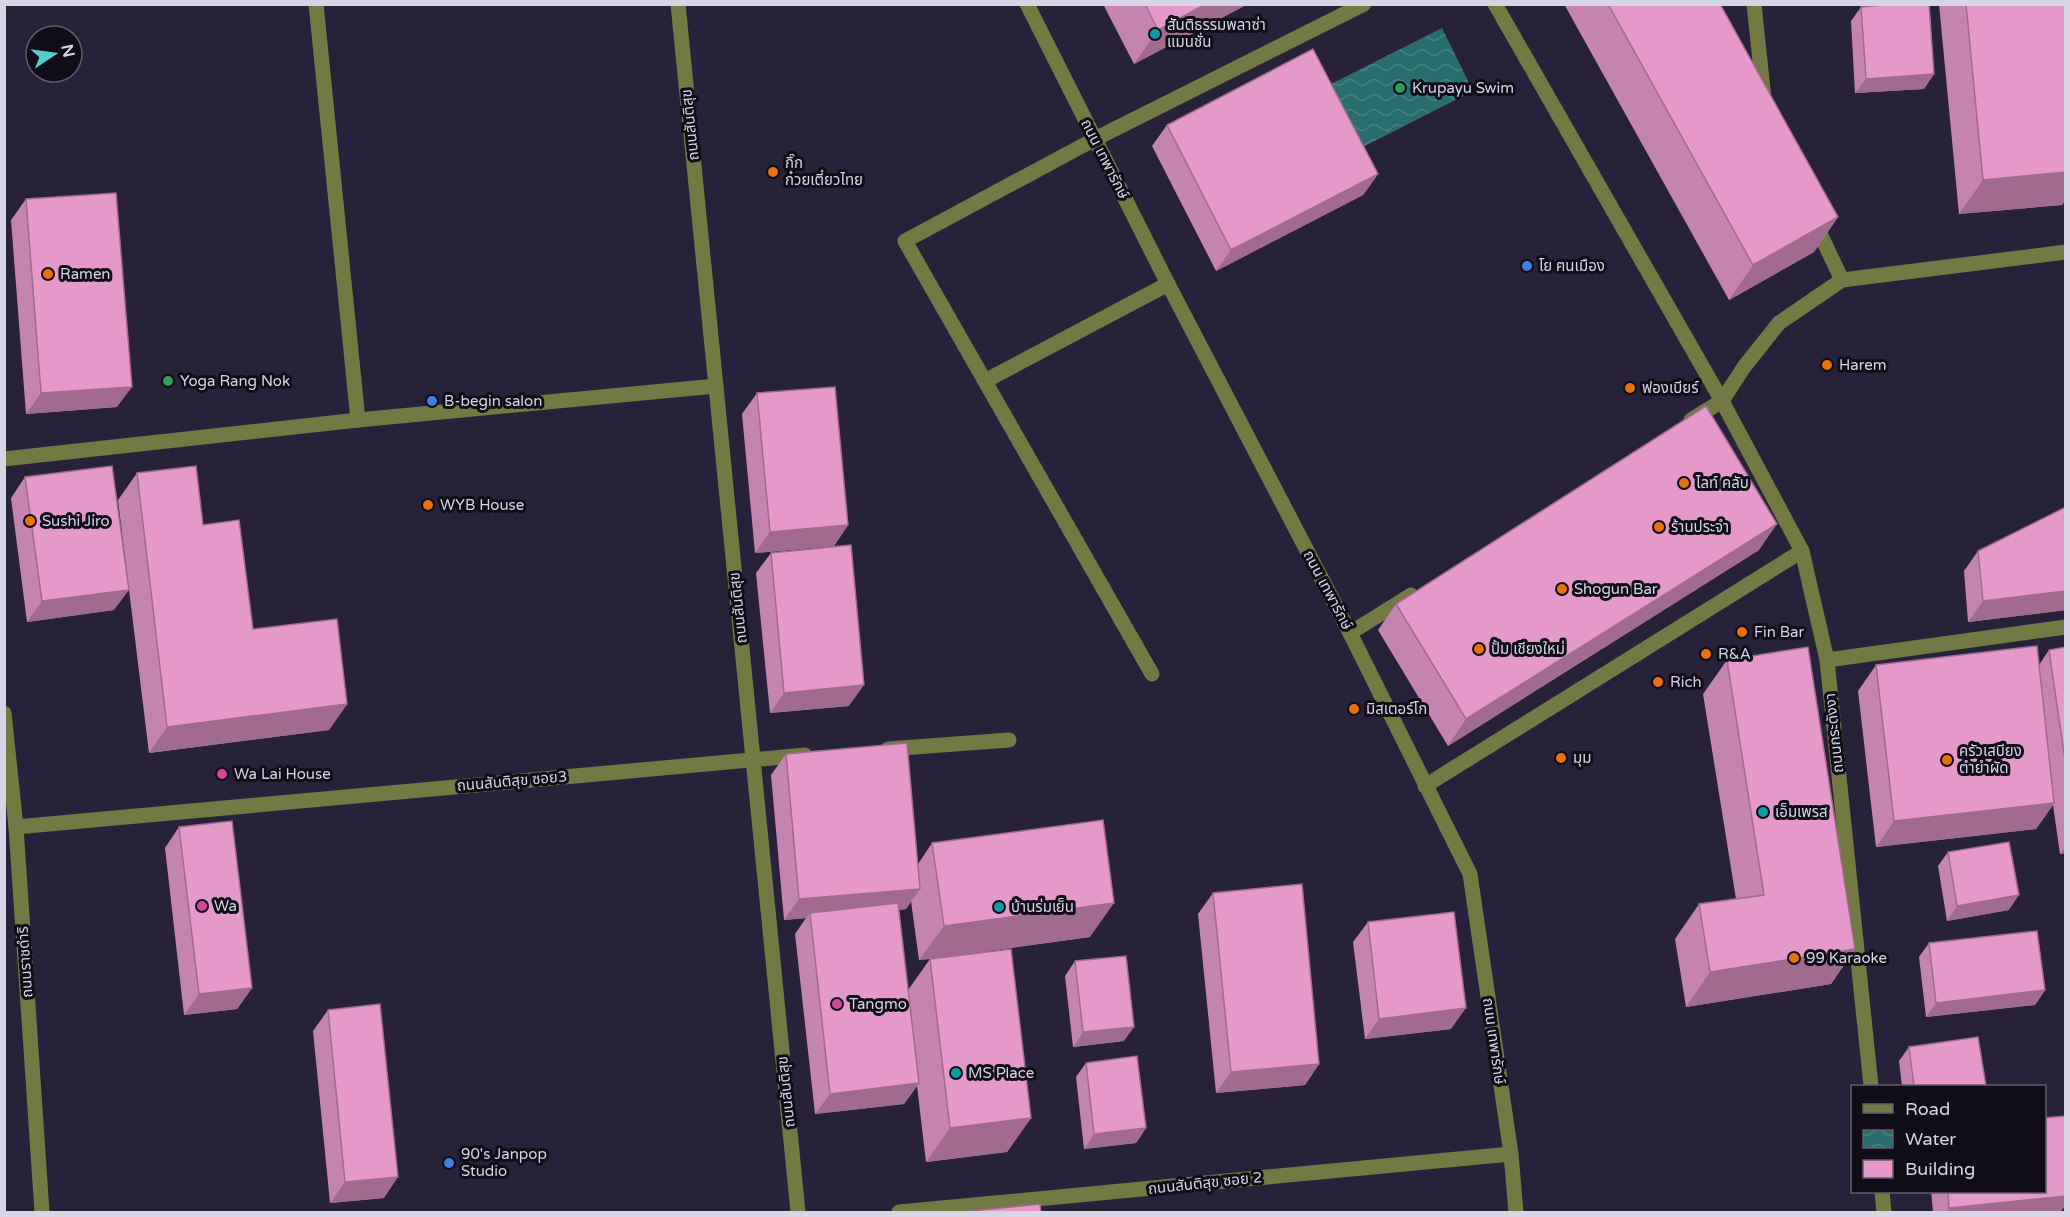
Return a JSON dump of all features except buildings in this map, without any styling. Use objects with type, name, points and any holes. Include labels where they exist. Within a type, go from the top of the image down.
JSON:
[{"type":"street","points":[[316,4],[358,420]]},
{"type":"street","name":"ถนนสันติสุข","points":[[678,4],[798,1212]]},
{"type":"street","name":"ถนน เทพารักษ์","points":[[1027,4],[1168,284],[1350,633],[1470,874],[1511,1154],[1516,1212]]},
{"type":"street","points":[[1152,674],[905,241],[1095,139],[1364,4]]},
{"type":"street","name":"ถนนกระดังงา","points":[[1495,4],[1722,401],[1803,551],[1827,660],[1871,1085]]},
{"type":"street","points":[[1754,4],[1766,118]]},
{"type":"street","points":[[1806,204],[1842,280]]},
{"type":"street","points":[[1682,426],[1722,401],[1744,367],[1779,323],[1842,280],[2066,252]]},
{"type":"street","points":[[985,381],[1168,284]]},
{"type":"street","points":[[4,459],[358,420],[716,386]]},
{"type":"street","points":[[1425,786],[1803,551]]},
{"type":"street","points":[[1350,633],[1421,589]]},
{"type":"street","points":[[1827,660],[2066,627]]},
{"type":"street","name":"ถนนราชดำริ","points":[[4,713],[16,827],[42,1212]]},
{"type":"street","points":[[869,750],[1009,740]]},
{"type":"street","name":"ถนนสันติสุข ซอย3","points":[[16,827],[823,753]]},
{"type":"street","name":"ถนนสันติสุข ซอย 2","points":[[899,1212],[1511,1154]]},
{"type":"street","points":[[1882,1193],[1884,1212]]},
{"type":"water","name":"Krupayu Swim","points":[[1442,28],[1473,91],[1359,149],[1327,86]]},
{"type":"place","name":"สันติธรรมพลาซ่า แมนชั่น","points":[[1155,34]]},
{"type":"place","name":"Krupayu Swim","points":[[1400,88]]},
{"type":"place","name":"กิ๊ก ก๋วยเตี๋ยวไทย","points":[[773,172]]},
{"type":"place","name":"โย ฅนเมือง","points":[[1527,266]]},
{"type":"place","name":"Ramen","points":[[48,274]]},
{"type":"place","name":"Harem","points":[[1827,365]]},
{"type":"place","name":"Yoga Rang Nok","points":[[168,381]]},
{"type":"place","name":"ฟองเบียร์","points":[[1630,388]]},
{"type":"place","name":"B-begin salon","points":[[432,401]]},
{"type":"place","name":"ไลท์ คลับ","points":[[1684,483]]},
{"type":"place","name":"WYB House","points":[[428,505]]},
{"type":"place","name":"Sushi Jiro","points":[[30,521]]},
{"type":"place","name":"ร้านประจำ","points":[[1659,527]]},
{"type":"place","name":"Shogun Bar","points":[[1562,589]]},
{"type":"place","name":"Fin Bar","points":[[1742,632]]},
{"type":"place","name":"ปั้ม เชียงใหม่","points":[[1479,649]]},
{"type":"place","name":"R&A","points":[[1706,654]]},
{"type":"place","name":"Rich","points":[[1658,682]]},
{"type":"place","name":"มิสเตอร์โก","points":[[1354,709]]},
{"type":"place","name":"มุม","points":[[1561,758]]},
{"type":"place","name":"ครัวเสบียง ตำยำผัด","points":[[1947,760]]},
{"type":"place","name":"Wa Lai House","points":[[222,774]]},
{"type":"place","name":"เอ็มเพรส","points":[[1763,812]]},
{"type":"place","name":"Wa","points":[[202,906]]},
{"type":"place","name":"บ้านร่มเย็น","points":[[999,907]]},
{"type":"place","name":"99 Karaoke","points":[[1794,958]]},
{"type":"place","name":"Tangmo","points":[[837,1004]]},
{"type":"place","name":"MS Place","points":[[956,1073]]},
{"type":"place","name":"90's Janpop Studio","points":[[449,1163]]}]
